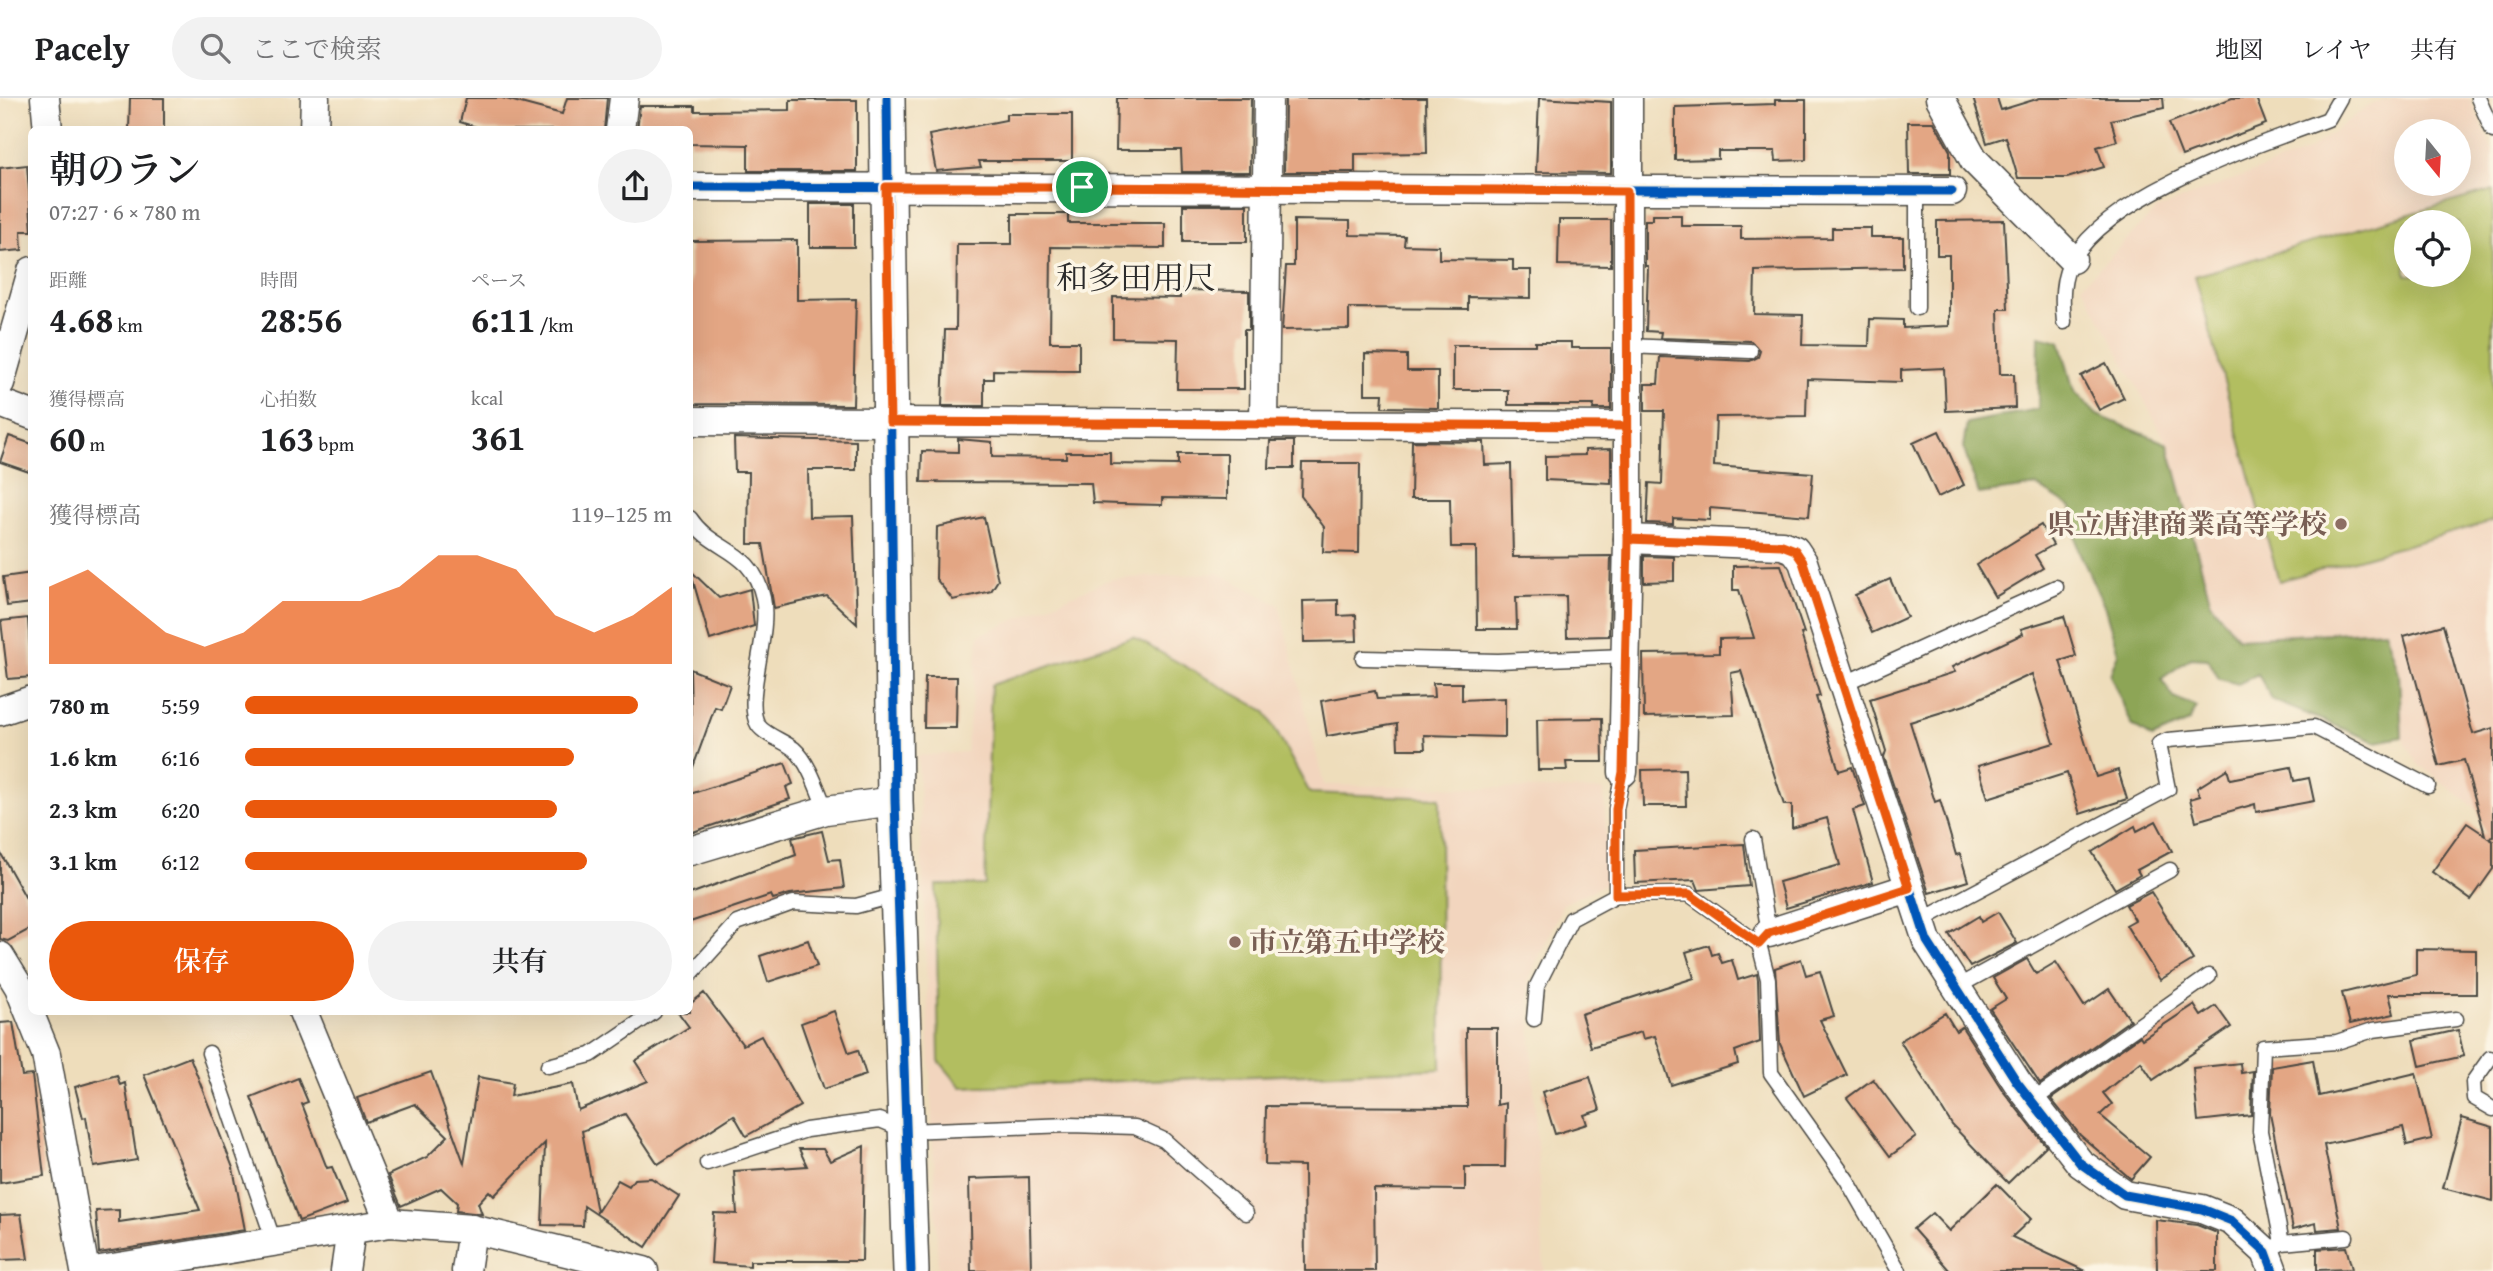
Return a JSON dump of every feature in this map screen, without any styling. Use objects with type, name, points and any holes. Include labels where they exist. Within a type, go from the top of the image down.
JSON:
[{"type":"street","points":[[45,98],[48,126]]},
{"type":"street","points":[[314,126],[315,98]]},
{"type":"street","points":[[620,126],[624,98]]},
{"type":"street","points":[[887,98],[895,801],[911,1271]]},
{"type":"street","points":[[1264,424],[1268,98]]},
{"type":"street","points":[[1623,772],[1628,539],[1628,98]]},
{"type":"street","points":[[1940,98],[1973,160],[2072,259]]},
{"type":"street","points":[[693,187],[1952,191]]},
{"type":"street","points":[[0,383],[28,285]]},
{"type":"street","points":[[0,403],[28,414]]},
{"type":"street","points":[[693,421],[1626,426]]},
{"type":"street","points":[[1628,539],[1782,545],[1795,550],[1803,562],[1927,941],[1955,988],[2032,1101],[2080,1164],[2125,1195],[2202,1209],[2232,1220],[2274,1255]]},
{"type":"street","points":[[0,711],[28,701]]},
{"type":"street","points":[[693,850],[826,810],[895,801]]},
{"type":"street","points":[[1764,938],[1909,888]]},
{"type":"street","points":[[0,956],[19,987],[28,1009]]},
{"type":"street","points":[[30,1015],[46,1054],[85,1271]]},
{"type":"street","points":[[304,1015],[390,1223]]},
{"type":"street","points":[[94,1271],[390,1223],[472,1229],[644,1271]]},
{"type":"street","points":[[466,1271],[472,1229]]},
{"type":"street","points":[[345,1271],[351,1230]]},
{"type":"lane","points":[[2064,322],[2062,300],[2072,259],[2107,219],[2144,195],[2328,119],[2340,98]]},
{"type":"lane","points":[[2478,98],[2493,131]]},
{"type":"lane","points":[[1917,191],[1917,308]]},
{"type":"lane","points":[[1627,345],[1749,351]]},
{"type":"lane","points":[[693,521],[722,547],[747,561],[763,598],[763,650],[751,704],[759,727],[796,750],[826,810]]},
{"type":"lane","points":[[1843,684],[2056,587]]},
{"type":"lane","points":[[1363,658],[1498,662],[1626,656]]},
{"type":"lane","points":[[1920,921],[2168,789],[2159,744],[2168,740],[2314,727],[2428,786]]},
{"type":"lane","points":[[1616,895],[1616,809],[1623,772]]},
{"type":"lane","points":[[1753,839],[1768,979],[1771,1073],[1847,1180],[1899,1271]]},
{"type":"lane","points":[[1955,988],[2170,870]]},
{"type":"lane","points":[[693,972],[737,923],[793,903],[856,906],[898,894]]},
{"type":"lane","points":[[1534,1019],[1538,986],[1571,919],[1616,895],[1689,894],[1764,938]]},
{"type":"lane","points":[[2032,1101],[2209,976]]},
{"type":"lane","points":[[548,1066],[591,1055],[650,1015]]},
{"type":"lane","points":[[2346,1237],[2274,1255],[2260,1131],[2263,1047],[2337,1042],[2373,1030],[2456,1019]]},
{"type":"lane","points":[[209,1053],[274,1242]]},
{"type":"lane","points":[[2490,1058],[2473,1082],[2474,1098],[2493,1109]]},
{"type":"lane","points":[[707,1163],[806,1130],[880,1120],[906,1131],[1070,1125],[1135,1127],[1164,1140],[1246,1213]]},
{"type":"shaded area","name":"県立唐津商業高等学校","points":[[2395,98],[2469,98],[2493,150],[2493,821],[2418,764],[2402,737],[2399,673],[2385,630],[2238,638],[2211,603],[2168,444],[2082,285],[2157,209],[2308,151],[2369,105]]},
{"type":"shaded area","name":"市立第五中学校","points":[[1219,573],[1279,605],[1324,785],[1604,790],[1608,883],[1563,904],[1528,981],[1544,1271],[938,1271],[918,756],[966,752],[979,635],[1111,579]]},
{"type":"green space","points":[[2493,190],[2493,521],[2279,581],[2195,276],[2394,219],[2394,287],[2471,287],[2471,210],[2424,210]]},
{"type":"green space","points":[[2039,336],[2060,341],[2074,391],[2097,415],[2168,444],[2211,603],[2238,638],[2385,630],[2399,673],[2402,737],[2376,742],[2272,700],[2258,674],[2238,684],[2219,679],[2208,659],[2191,658],[2161,679],[2174,698],[2197,707],[2189,722],[2152,738],[2132,725],[2110,675],[2118,653],[2105,608],[2078,549],[2071,507],[2037,486],[1979,494],[1963,447],[1967,423],[2038,409]]},
{"type":"green space","points":[[1133,637],[1265,711],[1310,793],[1440,798],[1441,1069],[961,1087],[939,1061],[936,885],[985,885],[991,685]]},
{"type":"building","points":[[130,98],[164,98],[164,126],[129,126]]},
{"type":"building","points":[[466,98],[502,98],[562,114],[567,98],[607,98],[604,126],[473,126],[460,122]]},
{"type":"building","points":[[1117,98],[1251,98],[1250,172],[1182,172],[1181,150],[1116,150]]},
{"type":"building","points":[[1285,98],[1426,98],[1427,153],[1355,154],[1355,172],[1284,172]]},
{"type":"building","points":[[1539,98],[1611,102],[1611,173],[1536,172]]},
{"type":"building","points":[[1973,98],[1997,98],[2001,110],[2040,98],[2163,98],[2164,108],[2111,120],[2117,141],[2097,147],[2104,167],[2067,178],[2018,178],[2006,137],[1987,143]]},
{"type":"building","points":[[2232,98],[2256,98],[2266,124],[2182,156],[2169,123]]},
{"type":"building","points":[[790,100],[857,100],[857,171],[748,171],[748,145],[693,144],[693,126],[638,126],[640,106],[695,106],[695,111],[790,110]]},
{"type":"building","points":[[1775,100],[1806,100],[1806,160],[1776,161],[1775,151],[1718,151],[1718,159],[1675,160],[1675,107],[1775,104]]},
{"type":"building","points":[[1006,114],[1072,114],[1072,161],[979,161],[981,167],[936,171],[929,135],[1006,120]]},
{"type":"building","points":[[1908,122],[1934,122],[1950,151],[1950,174],[1909,174]]},
{"type":"building","points":[[27,165],[28,231],[21,231],[22,250],[0,252],[0,168]]},
{"type":"building","points":[[810,204],[854,204],[854,247],[810,247]]},
{"type":"building","points":[[1183,205],[1247,205],[1247,242],[1183,242]]},
{"type":"building","points":[[1012,214],[1068,214],[1068,223],[1165,223],[1165,248],[1051,247],[1050,342],[1079,342],[1079,371],[993,370],[993,379],[984,379],[984,406],[942,406],[945,330],[956,330],[957,244],[1012,244]]},
{"type":"building","points":[[1652,215],[1681,215],[1681,226],[1741,226],[1741,239],[1832,238],[1832,228],[1871,228],[1871,237],[1903,237],[1903,268],[1755,271],[1754,314],[1803,315],[1802,345],[1869,346],[1870,319],[1903,320],[1903,328],[1949,326],[1949,255],[1937,255],[1937,221],[2004,220],[2008,309],[1998,309],[2000,374],[2014,374],[2015,408],[1946,411],[1944,368],[1901,370],[1901,382],[1807,379],[1806,416],[1716,417],[1714,466],[1813,473],[1809,516],[1710,508],[1710,520],[1673,518],[1673,524],[1647,523],[1649,483],[1662,484],[1664,411],[1645,411],[1645,384],[1658,384],[1660,357],[1750,361],[1758,357],[1760,351],[1751,341],[1660,338],[1661,332],[1646,331],[1648,266],[1645,266],[1645,220],[1652,220]]},
{"type":"building","points":[[1294,220],[1350,221],[1350,235],[1405,236],[1404,245],[1439,246],[1439,259],[1513,260],[1513,270],[1531,270],[1531,298],[1468,297],[1468,309],[1349,308],[1349,329],[1282,330],[1286,266],[1294,266]]},
{"type":"building","points":[[1559,220],[1611,220],[1611,266],[1558,265]]},
{"type":"building","points":[[797,240],[797,300],[856,299],[853,405],[693,404],[693,241]]},
{"type":"building","points":[[1180,290],[1249,291],[1249,330],[1244,330],[1244,389],[1177,389],[1178,339],[1113,338],[1113,297],[1180,298]]},
{"type":"building","points":[[1535,342],[1571,342],[1571,348],[1611,348],[1611,409],[1593,409],[1594,405],[1508,405],[1508,390],[1453,390],[1453,345],[1535,345]]},
{"type":"building","points":[[1365,354],[1407,355],[1407,371],[1438,371],[1438,408],[1382,407],[1383,394],[1365,394]]},
{"type":"building","points":[[2106,363],[2124,398],[2099,410],[2081,376]]},
{"type":"building","points":[[1939,431],[1964,485],[1938,497],[1913,443]]},
{"type":"building","points":[[9,436],[28,443],[28,472],[0,462]]},
{"type":"building","points":[[734,438],[856,441],[856,470],[808,470],[809,517],[853,516],[857,624],[827,596],[774,608],[763,544],[748,544],[749,472],[735,472]]},
{"type":"building","points":[[958,439],[992,442],[992,457],[1066,458],[1066,452],[1110,452],[1110,464],[1178,465],[1178,454],[1227,454],[1227,499],[1162,498],[1162,505],[1093,503],[1091,483],[921,482],[922,451],[958,452]]},
{"type":"building","points":[[1270,441],[1294,441],[1294,468],[1269,468]]},
{"type":"building","points":[[1412,441],[1484,442],[1485,465],[1511,464],[1513,557],[1611,556],[1609,636],[1567,637],[1566,596],[1516,597],[1517,629],[1477,629],[1476,547],[1451,547],[1450,499],[1411,499]]},
{"type":"building","points":[[1611,449],[1611,483],[1545,480],[1545,456],[1585,455],[1585,450]]},
{"type":"building","points":[[1302,463],[1360,463],[1359,553],[1323,552],[1324,527],[1301,496]]},
{"type":"building","points":[[984,517],[998,580],[991,591],[953,600],[936,579],[937,527]]},
{"type":"building","points":[[2041,525],[2053,545],[2035,555],[2043,568],[1995,597],[1976,565]]},
{"type":"building","points":[[1644,556],[1674,557],[1674,581],[1644,582]]},
{"type":"building","points":[[1781,565],[1804,633],[1801,634],[1820,696],[1816,697],[1839,771],[1852,767],[1865,806],[1853,810],[1873,882],[1786,908],[1779,882],[1840,865],[1827,818],[1792,828],[1792,805],[1784,805],[1741,671],[1731,673],[1734,715],[1644,717],[1643,654],[1719,653],[1719,639],[1754,638],[1739,590],[1733,590],[1733,566]]},
{"type":"building","points":[[693,573],[719,598],[750,589],[754,626],[710,640]]},
{"type":"building","points":[[28,574],[28,603],[7,606],[3,577]]},
{"type":"building","points":[[1890,579],[1907,617],[1872,633],[1855,595]]},
{"type":"building","points":[[1338,600],[1338,616],[1356,615],[1357,641],[1304,642],[1303,601]]},
{"type":"building","points":[[2064,616],[2076,656],[2060,661],[2096,777],[2118,770],[2127,799],[2080,814],[2067,773],[1988,798],[1978,766],[2054,743],[2032,674],[1965,705],[1910,722],[1935,802],[1940,800],[1956,855],[1960,854],[1968,881],[1929,893],[1884,757],[1886,751],[1870,699],[1955,672],[1952,667],[2023,634],[2021,629]]},
{"type":"building","points":[[28,618],[28,677],[8,679],[1,621]]},
{"type":"building","points":[[2443,625],[2473,734],[2493,728],[2493,837],[2488,838],[2493,841],[2493,869],[2471,900],[2432,872],[2467,823],[2485,835],[2464,760],[2439,766],[2404,636]]},
{"type":"building","points":[[693,670],[730,685],[721,709],[715,707],[693,767]]},
{"type":"building","points":[[925,677],[957,677],[956,728],[924,728]]},
{"type":"building","points":[[1433,683],[1462,683],[1462,700],[1505,698],[1505,737],[1424,735],[1425,749],[1398,749],[1397,724],[1327,736],[1321,701],[1375,691],[1377,699],[1434,697]]},
{"type":"building","points":[[1602,718],[1603,762],[1566,762],[1567,770],[1538,770],[1537,719]]},
{"type":"building","points":[[785,763],[793,784],[786,787],[790,799],[693,832],[693,793]]},
{"type":"building","points":[[2291,767],[2294,781],[2309,778],[2314,801],[2256,812],[2255,804],[2196,821],[2190,799],[2200,796],[2197,788],[2227,769],[2230,779]]},
{"type":"building","points":[[1685,769],[1686,806],[1643,806],[1642,770]]},
{"type":"building","points":[[2156,821],[2172,851],[2137,870],[2140,875],[2115,889],[2092,852],[2135,826],[2137,831]]},
{"type":"building","points":[[822,831],[829,860],[840,859],[844,888],[790,894],[773,899],[771,895],[693,921],[693,893],[796,855],[792,838]]},
{"type":"building","points":[[1744,844],[1749,886],[1699,890],[1695,880],[1635,883],[1634,850]]},
{"type":"building","points":[[0,852],[28,902],[28,930],[8,941],[0,939]]},
{"type":"building","points":[[2151,892],[2193,960],[2160,980],[2126,925],[2135,920],[2126,905]]},
{"type":"building","points":[[1998,912],[2017,943],[1970,967],[1949,934],[1979,916],[1981,922]]},
{"type":"building","points":[[808,940],[817,966],[768,982],[760,956]]},
{"type":"building","points":[[1709,945],[1712,955],[1718,953],[1722,963],[1732,960],[1738,980],[1757,974],[1760,1042],[1735,1051],[1738,1064],[1671,1085],[1655,1036],[1643,1039],[1641,1032],[1591,1047],[1581,1014],[1694,978],[1686,952]]},
{"type":"building","points":[[2416,949],[2476,950],[2476,994],[2389,994],[2394,1014],[2350,1024],[2342,993],[2416,975]]},
{"type":"building","points":[[1801,959],[1806,975],[1820,971],[1834,1016],[1820,1020],[1847,1075],[1804,1096],[1780,1044],[1775,968]]},
{"type":"building","points":[[2027,959],[2036,974],[2056,962],[2084,1006],[2109,989],[2130,1020],[2040,1084],[1990,1009],[2006,999],[1993,978]]},
{"type":"building","points":[[704,993],[743,1045],[761,1036],[800,1106],[746,1136],[734,1115],[658,1164],[625,1114],[582,1131],[597,1212],[618,1180],[629,1186],[634,1179],[651,1178],[679,1196],[646,1247],[584,1206],[583,1226],[542,1225],[545,1143],[494,1196],[489,1191],[478,1203],[482,1214],[456,1211],[457,1203],[441,1188],[401,1206],[388,1175],[427,1157],[448,1136],[415,1104],[366,1122],[357,1098],[431,1072],[464,1163],[478,1077],[513,1083],[511,1096],[573,1084],[578,1110],[648,1081],[635,1061],[689,1027],[680,1015],[693,1015],[693,1002]]},
{"type":"building","points":[[2194,1005],[2201,1016],[2216,1006],[2231,1027],[2153,1080],[2141,1062],[2103,1093],[2112,1104],[2100,1115],[2150,1157],[2131,1179],[2080,1135],[2051,1099],[2140,1036],[2142,1039]]},
{"type":"building","points":[[834,1011],[849,1053],[858,1050],[866,1075],[824,1089],[801,1023]]},
{"type":"building","points":[[1945,1013],[1956,1031],[1962,1027],[2003,1091],[2046,1146],[2008,1183],[1952,1125],[1900,1041]]},
{"type":"building","points":[[13,1022],[22,1076],[32,1075],[44,1176],[0,1183],[0,1023]]},
{"type":"building","points":[[1466,1028],[1497,1028],[1497,1105],[1506,1103],[1505,1167],[1465,1167],[1465,1190],[1374,1189],[1375,1271],[1305,1271],[1304,1166],[1265,1165],[1266,1106],[1467,1107]]},
{"type":"building","points":[[2458,1030],[2464,1056],[2420,1066],[2414,1040]]},
{"type":"building","points":[[190,1057],[233,1168],[245,1230],[99,1253],[96,1211],[119,1210],[119,1222],[200,1210],[144,1075]]},
{"type":"building","points":[[2313,1060],[2319,1096],[2416,1073],[2432,1139],[2407,1145],[2403,1127],[2324,1145],[2341,1228],[2317,1230],[2316,1223],[2293,1229],[2270,1114],[2272,1067]]},
{"type":"building","points":[[2240,1063],[2241,1073],[2253,1071],[2251,1115],[2198,1121],[2193,1068]]},
{"type":"building","points":[[117,1075],[120,1085],[125,1083],[137,1160],[94,1167],[86,1117],[83,1118],[75,1087]]},
{"type":"building","points":[[1590,1077],[1600,1110],[1584,1115],[1587,1124],[1555,1134],[1542,1092]]},
{"type":"building","points":[[298,1078],[308,1102],[302,1104],[327,1168],[332,1167],[347,1203],[299,1221],[251,1097]]},
{"type":"building","points":[[1873,1079],[1916,1137],[1890,1156],[1847,1098]]},
{"type":"building","points":[[2462,1118],[2493,1127],[2493,1201],[2443,1188]]},
{"type":"building","points":[[864,1146],[862,1261],[750,1261],[750,1266],[711,1263],[714,1213],[737,1214],[734,1171],[807,1166],[799,1149],[823,1149],[830,1161]]},
{"type":"building","points":[[1029,1177],[1031,1271],[971,1271],[969,1179]]},
{"type":"building","points":[[1997,1184],[2031,1219],[2012,1237],[2085,1271],[1950,1271],[1913,1229],[1932,1213],[1949,1231]]},
{"type":"building","points":[[21,1214],[28,1259],[0,1260],[0,1215]]},
{"type":"building","points":[[2156,1220],[2197,1225],[2217,1233],[2217,1271],[2157,1271]]},
{"type":"building","points":[[2346,1247],[2352,1269],[2317,1270],[2317,1249]]},
{"type":"cycle path","points":[[887,98],[895,801],[911,1271]]},
{"type":"cycle path","points":[[693,187],[1952,191]]},
{"type":"cycle path","points":[[1628,539],[1782,545],[1795,550],[1803,562],[1927,941],[2017,1082],[2080,1163],[2125,1195],[2202,1209],[2232,1221],[2266,1252],[2273,1271]]},
{"type":"place","name":"県立唐津商業高等学校","points":[[2341,524]]},
{"type":"place","name":"市立第五中学校","points":[[1235,942]]},
{"type":"district","name":"和多田用尺","points":[[1136,278]]},
{"type":"route","points":[[1082,187],[886,187],[890,422],[1626,426],[1628,539],[1782,545],[1795,550],[1803,562],[1909,888],[1769,933],[1759,944],[1689,894],[1616,895],[1616,809],[1623,772],[1628,539],[1627,191],[1082,187]]}]
